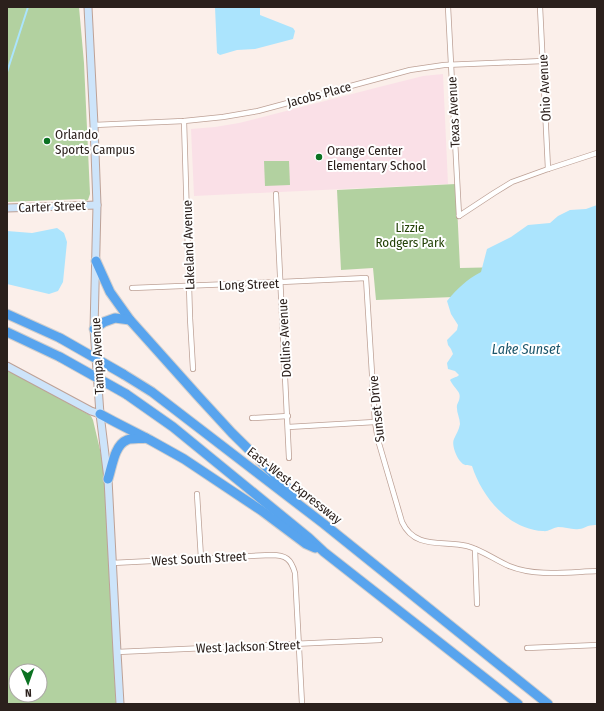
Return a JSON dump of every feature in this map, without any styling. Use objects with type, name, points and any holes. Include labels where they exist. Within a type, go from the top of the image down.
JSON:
[{"type":"highway","points":[[96,261],[110,292],[130,320],[227,428],[324,524]]},
{"type":"highway","name":"East-West Expressway","points":[[7,314],[60,338],[123,374],[158,397],[324,524],[548,704]]},
{"type":"highway","points":[[94,329],[104,322],[115,318],[130,320]]},
{"type":"highway","points":[[7,332],[60,357],[126,394],[173,426],[324,552],[518,704]]},
{"type":"highway","points":[[100,414],[184,459],[306,544],[324,552]]},
{"type":"highway","points":[[108,479],[119,446],[127,440],[146,438]]},
{"type":"street","name":"Tampa Avenue","points":[[88,7],[97,205],[94,329],[100,414],[108,479],[120,704]]},
{"type":"street","name":"Texas Avenue","points":[[448,7],[459,216],[512,182],[548,169]]},
{"type":"street","name":"Ohio Avenue","points":[[540,7],[548,169]]},
{"type":"street","name":"Jacobs Place","points":[[94,125],[184,121],[223,117],[258,111],[410,70],[451,64],[543,61]]},
{"type":"street","name":"Lakeland Avenue","points":[[184,121],[193,368]]},
{"type":"street","points":[[548,169],[597,153]]},
{"type":"street","name":"Dollins Avenue","points":[[276,194],[289,458]]},
{"type":"street","name":"Carter Street","points":[[7,208],[97,205]]},
{"type":"street","name":"Long Street","points":[[132,288],[366,278]]},
{"type":"street","name":"Sunset Drive","points":[[366,278],[375,422],[378,440],[402,522],[405,528],[418,539],[427,542],[466,546],[475,549]]},
{"type":"street","points":[[7,366],[91,411],[100,414]]},
{"type":"street","points":[[252,418],[288,416]]},
{"type":"street","points":[[288,427],[375,422]]},
{"type":"street","points":[[197,494],[200,558]]},
{"type":"street","points":[[477,604],[475,549],[509,566],[526,570],[543,573],[597,571]]},
{"type":"street","name":"West South Street","points":[[112,563],[279,554],[290,561],[295,573],[298,644]]},
{"type":"street","name":"West Jackson Street","points":[[117,652],[380,640]]},
{"type":"street","points":[[298,644],[302,704]]},
{"type":"street","points":[[527,648],[597,645]]},
{"type":"shaded area","name":"Orange Center Elementary School","points":[[443,74],[448,184],[194,196],[191,129],[239,123],[423,76]]},
{"type":"green space","name":"Orlando Sports Campus","points":[[7,7],[79,7],[84,63],[90,194],[88,200],[7,202]]},
{"type":"green space","points":[[264,161],[289,161],[290,185],[265,186]]},
{"type":"green space","name":"Lizzie Rodgers Park","points":[[456,184],[460,268],[505,267],[480,296],[376,300],[373,268],[341,270],[337,190]]},
{"type":"green space","points":[[7,370],[86,413],[91,416],[93,420],[104,474],[116,704],[7,704]]},
{"type":"water","points":[[215,7],[260,7],[260,15],[293,28],[295,31],[293,39],[255,49],[237,50],[220,55],[217,53]]},
{"type":"water","name":"Lake Sunset","points":[[597,205],[597,525],[590,525],[581,529],[558,527],[545,531],[530,529],[508,518],[498,509],[482,489],[472,466],[463,464],[455,452],[453,442],[460,424],[457,405],[460,397],[450,380],[459,375],[455,371],[448,369],[447,363],[453,354],[447,340],[457,330],[458,325],[451,314],[447,301],[462,285],[481,272],[487,249],[511,237],[528,225],[550,223],[558,216],[570,210],[586,209]]},
{"type":"water","points":[[57,228],[64,233],[67,242],[63,282],[58,291],[49,294],[7,284],[7,231],[32,233]]},
{"type":"waterway","points":[[7,72],[28,7]]},
{"type":"place","name":"Orlando Sports Campus","points":[[47,141]]},
{"type":"place","name":"Orange Center Elementary School","points":[[319,157]]}]
